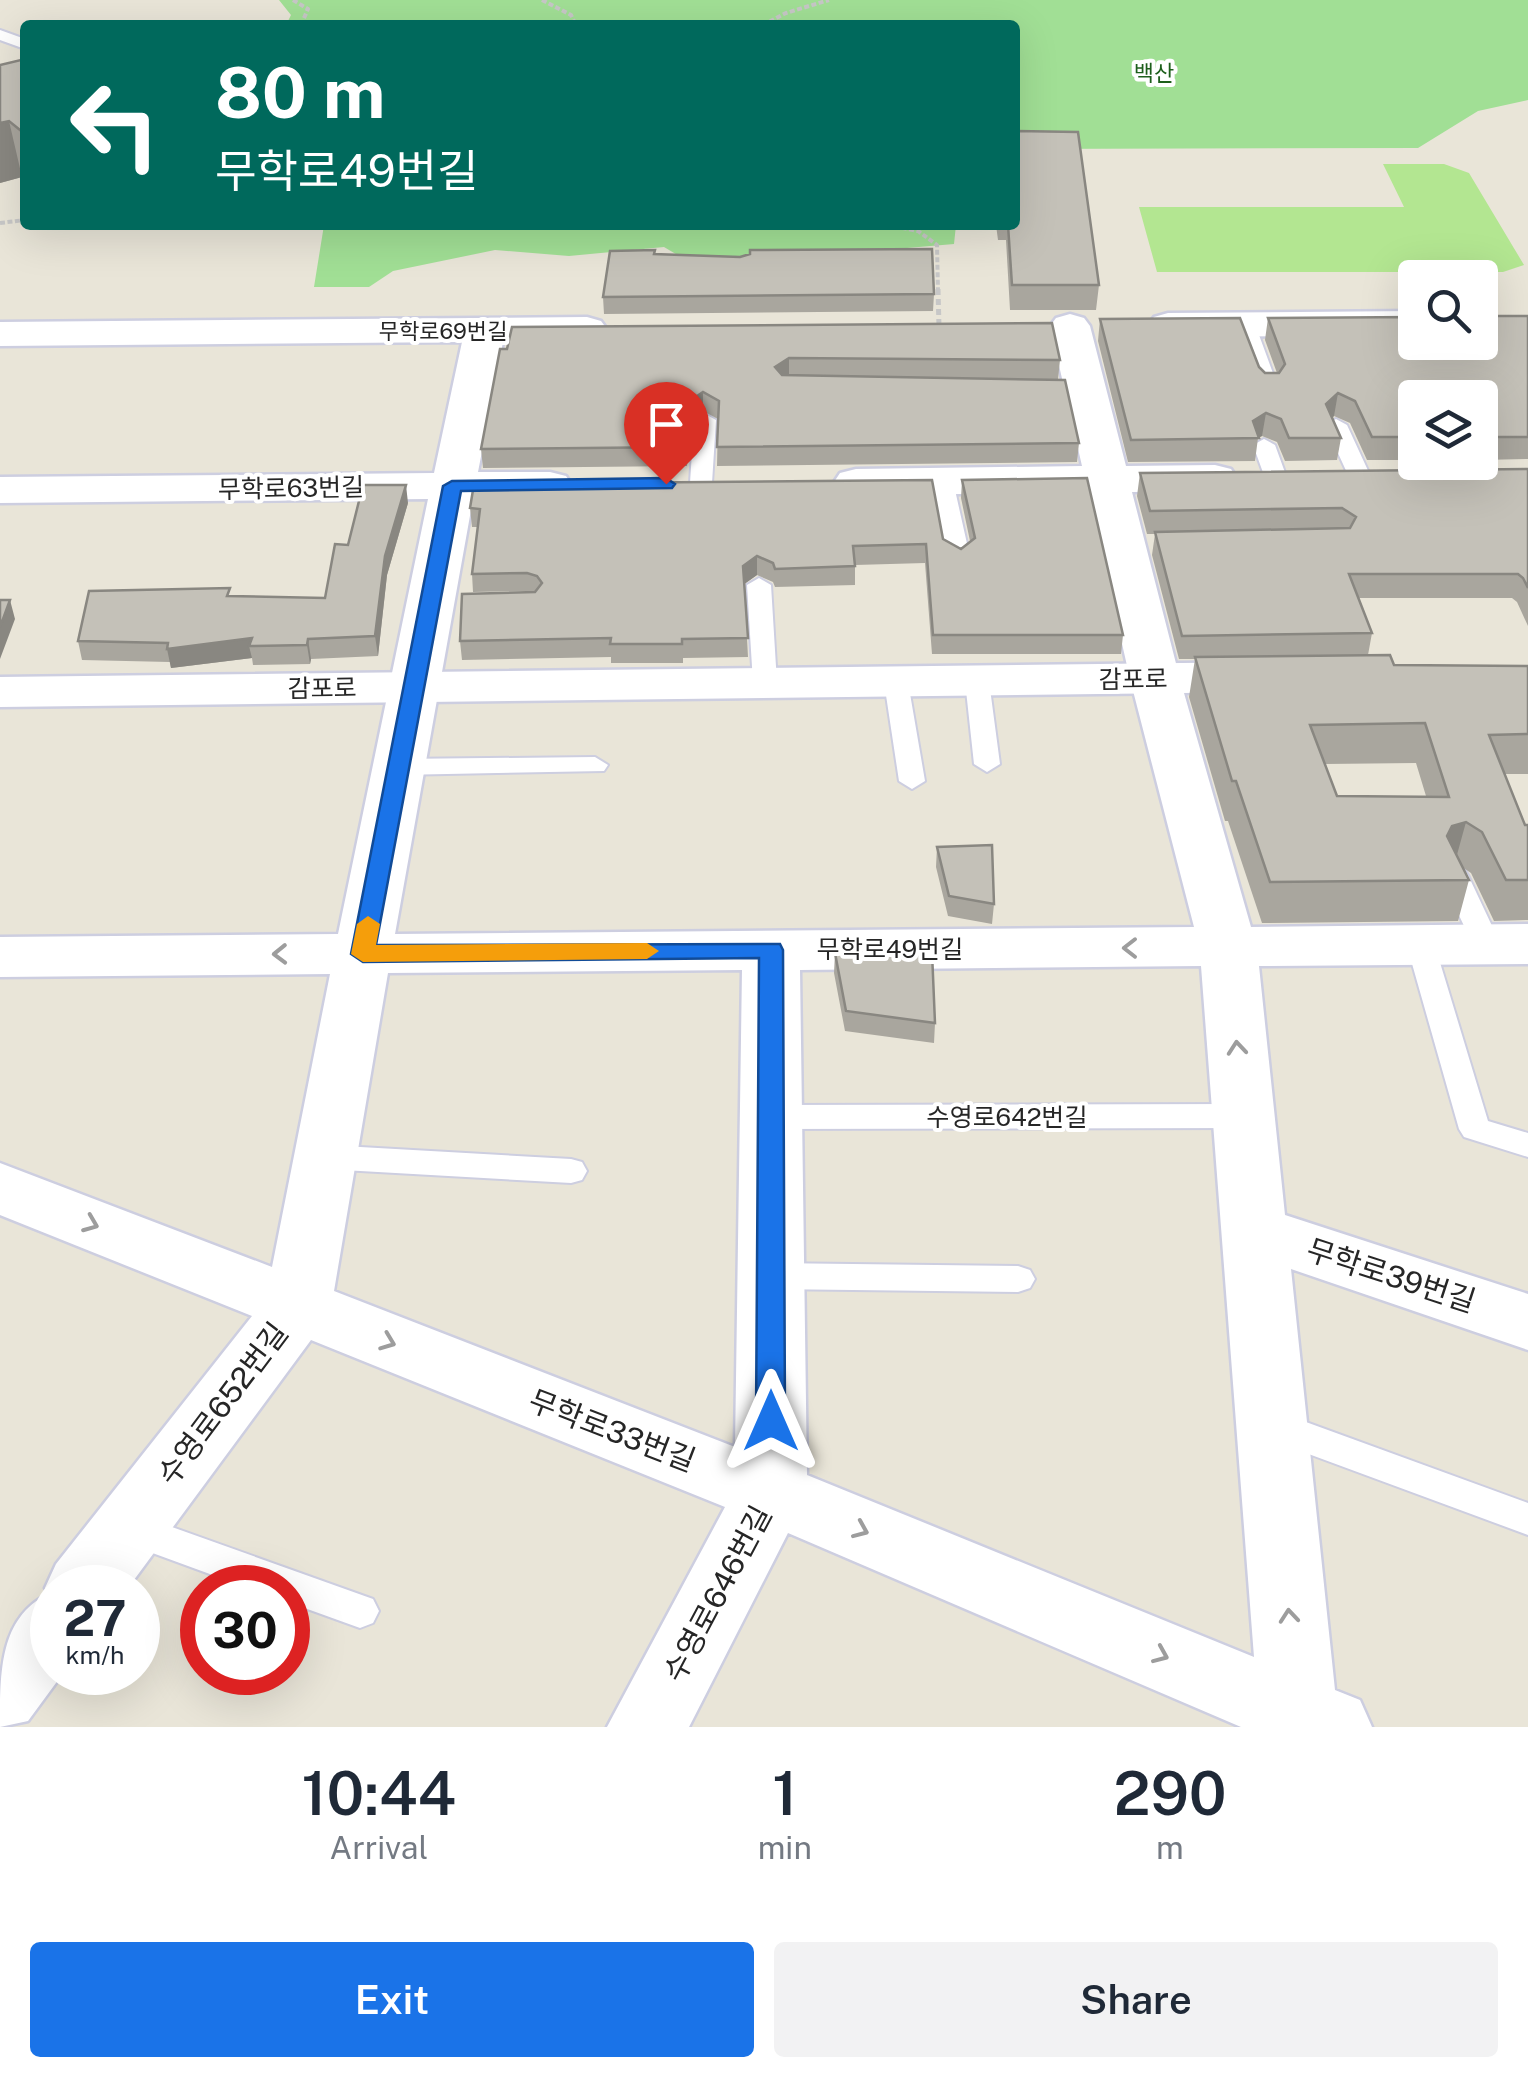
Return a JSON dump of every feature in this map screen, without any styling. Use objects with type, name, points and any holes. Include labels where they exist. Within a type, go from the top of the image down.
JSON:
[{"type":"street","points":[[1308,1722],[1272,1424],[1228,948],[1156,678],[1133,545],[1075,389],[1085,326],[1398,323]]},
{"type":"street","name":"무학로69번길","points":[[0,334],[623,329]]},
{"type":"street","name":"수영로652번길","points":[[100,1565],[298,1307],[412,687],[438,604],[452,486],[484,330]]},
{"type":"street","points":[[812,482],[1107,479],[1270,461],[1379,476]]},
{"type":"street","name":"무학로63번길","points":[[0,490],[586,484]]},
{"type":"street","name":"감포로","points":[[0,692],[1314,677]]},
{"type":"street","name":"무학로49번길","points":[[0,957],[1508,945]]},
{"type":"street","name":"수영로646번길","points":[[648,1727],[771,1493],[771,950]]},
{"type":"street","name":"무학로33번길","points":[[0,1188],[771,1493],[1308,1722]]},
{"type":"street","name":"무학로39번길","points":[[1254,1231],[1528,1322]]},
{"type":"lane","points":[[1245,324],[1268,387]]},
{"type":"lane","points":[[701,483],[705,420]]},
{"type":"lane","points":[[1336,426],[1379,476]]},
{"type":"lane","points":[[942,481],[958,557]]},
{"type":"lane","points":[[759,585],[765,684]]},
{"type":"lane","points":[[978,681],[987,764]]},
{"type":"lane","points":[[896,682],[912,781]]},
{"type":"lane","points":[[397,766],[595,765]]},
{"type":"lane","name":"무학로49번길","points":[[1454,875],[1508,945]]},
{"type":"lane","points":[[1420,946],[1475,1129],[1528,1145]]},
{"type":"lane","name":"수영로642번길","points":[[771,1117],[1243,1116]]},
{"type":"lane","points":[[325,1157],[571,1171]]},
{"type":"lane","points":[[770,1276],[1018,1279]]},
{"type":"lane","points":[[1272,1424],[1528,1519]]},
{"type":"lane","points":[[128,1528],[360,1611]]},
{"type":"path","points":[[293,0],[308,9],[303,20]]},
{"type":"path","points":[[542,0],[574,20]]},
{"type":"path","points":[[773,20],[829,0]]},
{"type":"path","points":[[918,230],[937,245],[939,327]]},
{"type":"green space","name":"백산","points":[[279,0],[1528,0],[1528,100],[1478,111],[1418,148],[1020,149],[1020,20],[288,20],[291,15]]},
{"type":"green space","points":[[1383,164],[1444,164],[1469,173],[1524,265],[1498,272],[1498,260],[1398,260],[1398,272],[1157,272],[1139,207],[1404,207]]},
{"type":"green space","points":[[323,230],[955,230],[954,244],[696,266],[664,247],[569,256],[495,250],[393,271],[369,287],[314,287]]},
{"type":"building","points":[[20,60],[20,130],[9,121],[0,123],[0,65]]},
{"type":"building","points":[[1020,131],[1078,132],[1099,285],[1012,285],[1008,230],[1020,230]]},
{"type":"building","points":[[932,249],[934,294],[603,297],[610,251],[655,250],[654,254],[740,257],[750,254],[750,250]]},
{"type":"building","points":[[1498,316],[1528,316],[1528,437],[1498,437],[1498,380],[1398,380],[1398,437],[1372,437],[1355,401],[1338,393],[1326,404],[1341,438],[1289,438],[1281,419],[1266,413],[1253,421],[1259,438],[1131,440],[1100,319],[1240,318],[1259,367],[1265,373],[1279,373],[1285,364],[1268,318],[1398,317],[1398,360],[1498,360]]},
{"type":"building","points":[[1052,323],[1060,360],[789,358],[775,367],[782,375],[1065,380],[1079,443],[717,447],[719,401],[703,392],[690,401],[687,447],[481,449],[500,349],[507,349],[512,327]]},
{"type":"building","points":[[1498,469],[1528,469],[1528,588],[1518,574],[1349,574],[1372,633],[1182,636],[1155,532],[1350,528],[1356,517],[1342,508],[1150,511],[1140,473],[1398,470],[1398,480],[1498,480]]},
{"type":"building","points":[[1087,478],[1123,635],[933,635],[926,544],[853,546],[855,566],[775,569],[773,563],[757,556],[743,566],[748,638],[682,639],[682,644],[610,644],[611,638],[460,641],[462,594],[535,592],[542,583],[537,576],[527,573],[472,574],[480,509],[470,508],[474,484],[932,480],[943,539],[961,549],[975,538],[962,480]]},
{"type":"building","points":[[363,485],[406,485],[385,556],[375,636],[308,639],[307,645],[249,646],[252,638],[167,649],[168,643],[78,641],[89,591],[230,588],[227,596],[325,598],[335,544],[348,545]]},
{"type":"building","points":[[0,600],[10,600],[0,627]]},
{"type":"building","points":[[1390,655],[1394,665],[1528,666],[1528,734],[1489,735],[1528,825],[1528,880],[1506,880],[1482,832],[1466,822],[1452,826],[1447,836],[1469,880],[1270,882],[1236,781],[1232,781],[1195,657]],"holes":[[[1425,723],[1449,797],[1337,796],[1310,725]]]},
{"type":"building","points":[[992,845],[994,904],[949,896],[937,847]]},
{"type":"building","points":[[932,952],[935,1023],[846,1011],[835,953]]},
{"type":"slow traffic","points":[[368,924],[363,954],[647,951]]},
{"type":"route","points":[[666,484],[452,486],[363,954],[771,950],[771,1421]]}]
